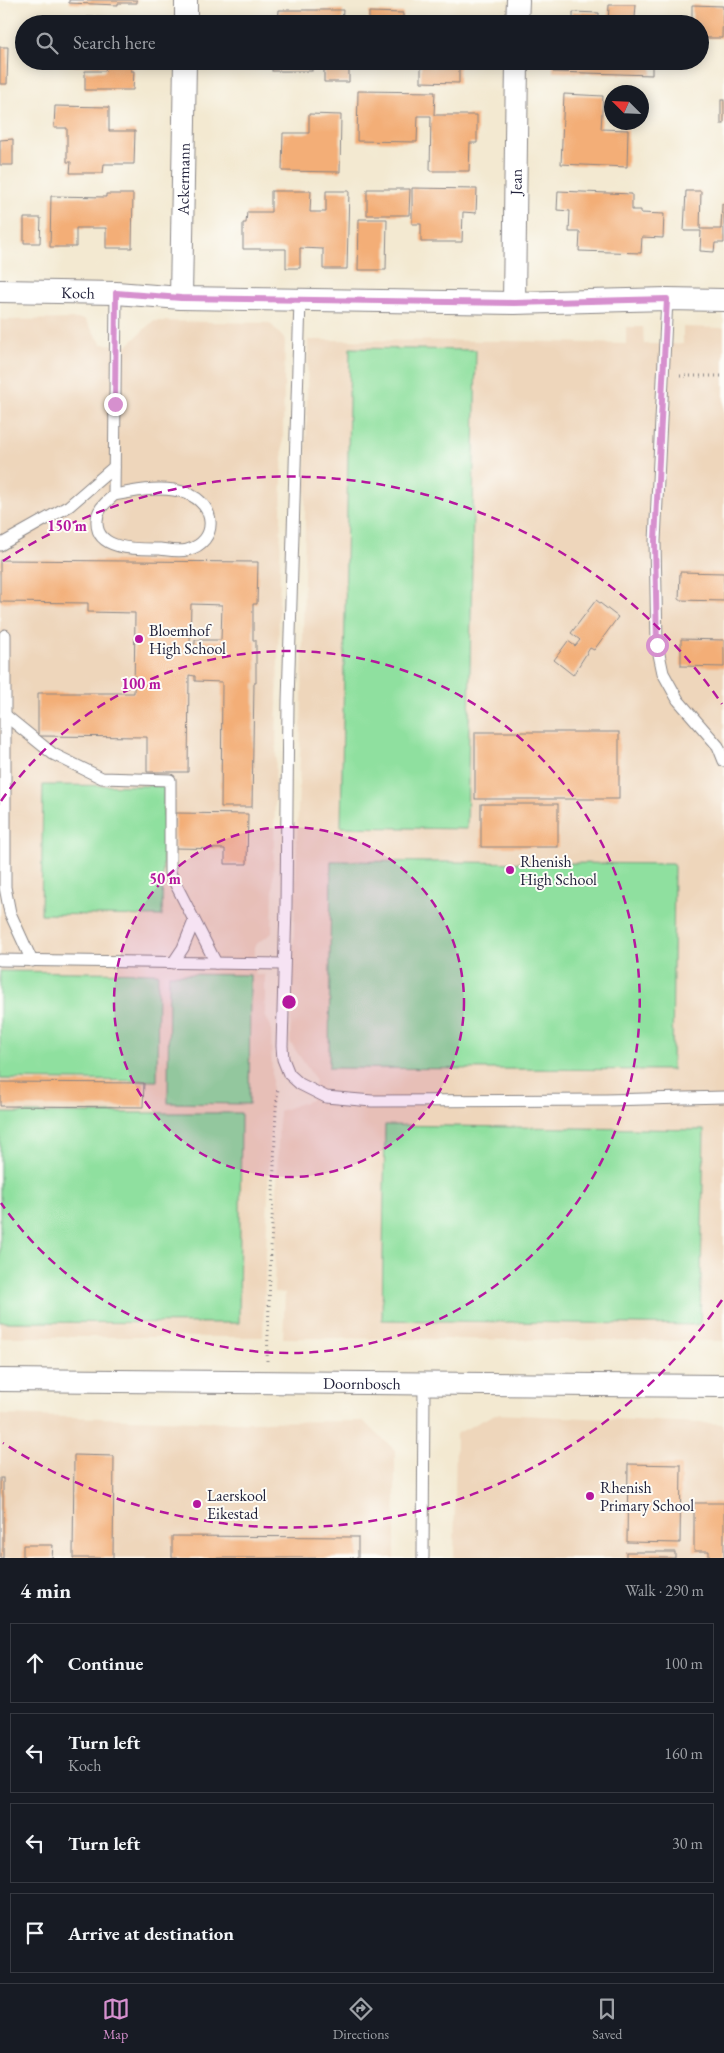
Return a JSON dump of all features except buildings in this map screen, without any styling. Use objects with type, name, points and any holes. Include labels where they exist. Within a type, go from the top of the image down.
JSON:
[{"type":"street","points":[[186,0],[186,15]]},
{"type":"street","points":[[518,0],[518,15]]},
{"type":"street","name":"Ackermann","points":[[181,298],[185,70]]},
{"type":"street","name":"Jean","points":[[514,303],[517,70]]},
{"type":"street","name":"Koch","points":[[0,291],[116,293],[181,298],[514,303],[667,299],[724,300]]},
{"type":"street","name":"Doornbosch","points":[[0,1380],[724,1386]]},
{"type":"lane","points":[[114,495],[157,490],[174,490],[187,493],[199,499],[207,506],[210,518],[210,532],[198,544],[186,550],[142,549],[119,545],[105,541],[97,532],[96,520],[102,506],[114,495],[116,293]]},
{"type":"lane","points":[[667,299],[655,541],[657,645],[663,673],[678,700],[718,746],[724,761]]},
{"type":"lane","points":[[300,300],[283,964],[282,1046],[283,1059],[289,1074],[300,1084],[326,1097],[372,1101],[606,1100],[724,1096]]},
{"type":"lane","points":[[0,545],[69,506],[114,467]]},
{"type":"lane","points":[[5,634],[3,707],[5,887],[10,913],[32,961]]},
{"type":"lane","points":[[3,707],[52,754],[102,778],[170,780],[170,873],[216,963]]},
{"type":"lane","points":[[174,963],[183,948],[194,921]]},
{"type":"lane","points":[[0,960],[283,964]]},
{"type":"lane","points":[[423,1558],[424,1383]]},
{"type":"path","points":[[698,376],[724,376]]},
{"type":"path","points":[[268,1337],[277,1090],[289,1074]]},
{"type":"shaded area","name":"Bloemhof High School","points":[[84,319],[102,344],[128,345],[153,321],[270,323],[285,340],[272,933],[255,945],[255,975],[265,975],[265,1016],[271,1026],[272,1081],[263,1337],[0,1337],[0,320]]},
{"type":"shaded area","name":"Rhenish High School","points":[[626,327],[643,327],[644,344],[683,344],[683,327],[724,328],[724,1341],[283,1338],[285,1293],[274,1292],[279,1111],[311,1100],[315,1079],[290,1042],[302,697],[308,340],[515,341],[626,344]]},
{"type":"shaded area","name":"Rhenish Primary School","points":[[495,1414],[724,1424],[724,1558],[454,1558],[456,1434]]},
{"type":"shaded area","name":"Laerskool Eikestad","points":[[0,1415],[232,1422],[363,1421],[395,1450],[395,1558],[0,1558]]},
{"type":"green space","points":[[350,348],[476,350],[467,829],[341,827]]},
{"type":"green space","points":[[43,785],[164,786],[162,916],[41,914]]},
{"type":"green space","points":[[331,861],[674,864],[672,1070],[329,1068]]},
{"type":"green space","points":[[0,971],[158,973],[157,1081],[0,1079]]},
{"type":"green space","points":[[169,974],[250,975],[249,1104],[168,1103]]},
{"type":"green space","points":[[0,1113],[241,1113],[239,1323],[0,1322]]},
{"type":"green space","points":[[385,1125],[704,1130],[700,1325],[382,1320]]},
{"type":"place","name":"Bloemhof High School","points":[[139,639]]},
{"type":"place","name":"Rhenish High School","points":[[510,870]]},
{"type":"place","name":"Rhenish Primary School","points":[[590,1496]]},
{"type":"place","name":"Laerskool Eikestad","points":[[197,1504]]},
{"type":"route","points":[[115,404],[116,293],[181,298],[514,303],[667,299],[655,541],[657,645]]}]
